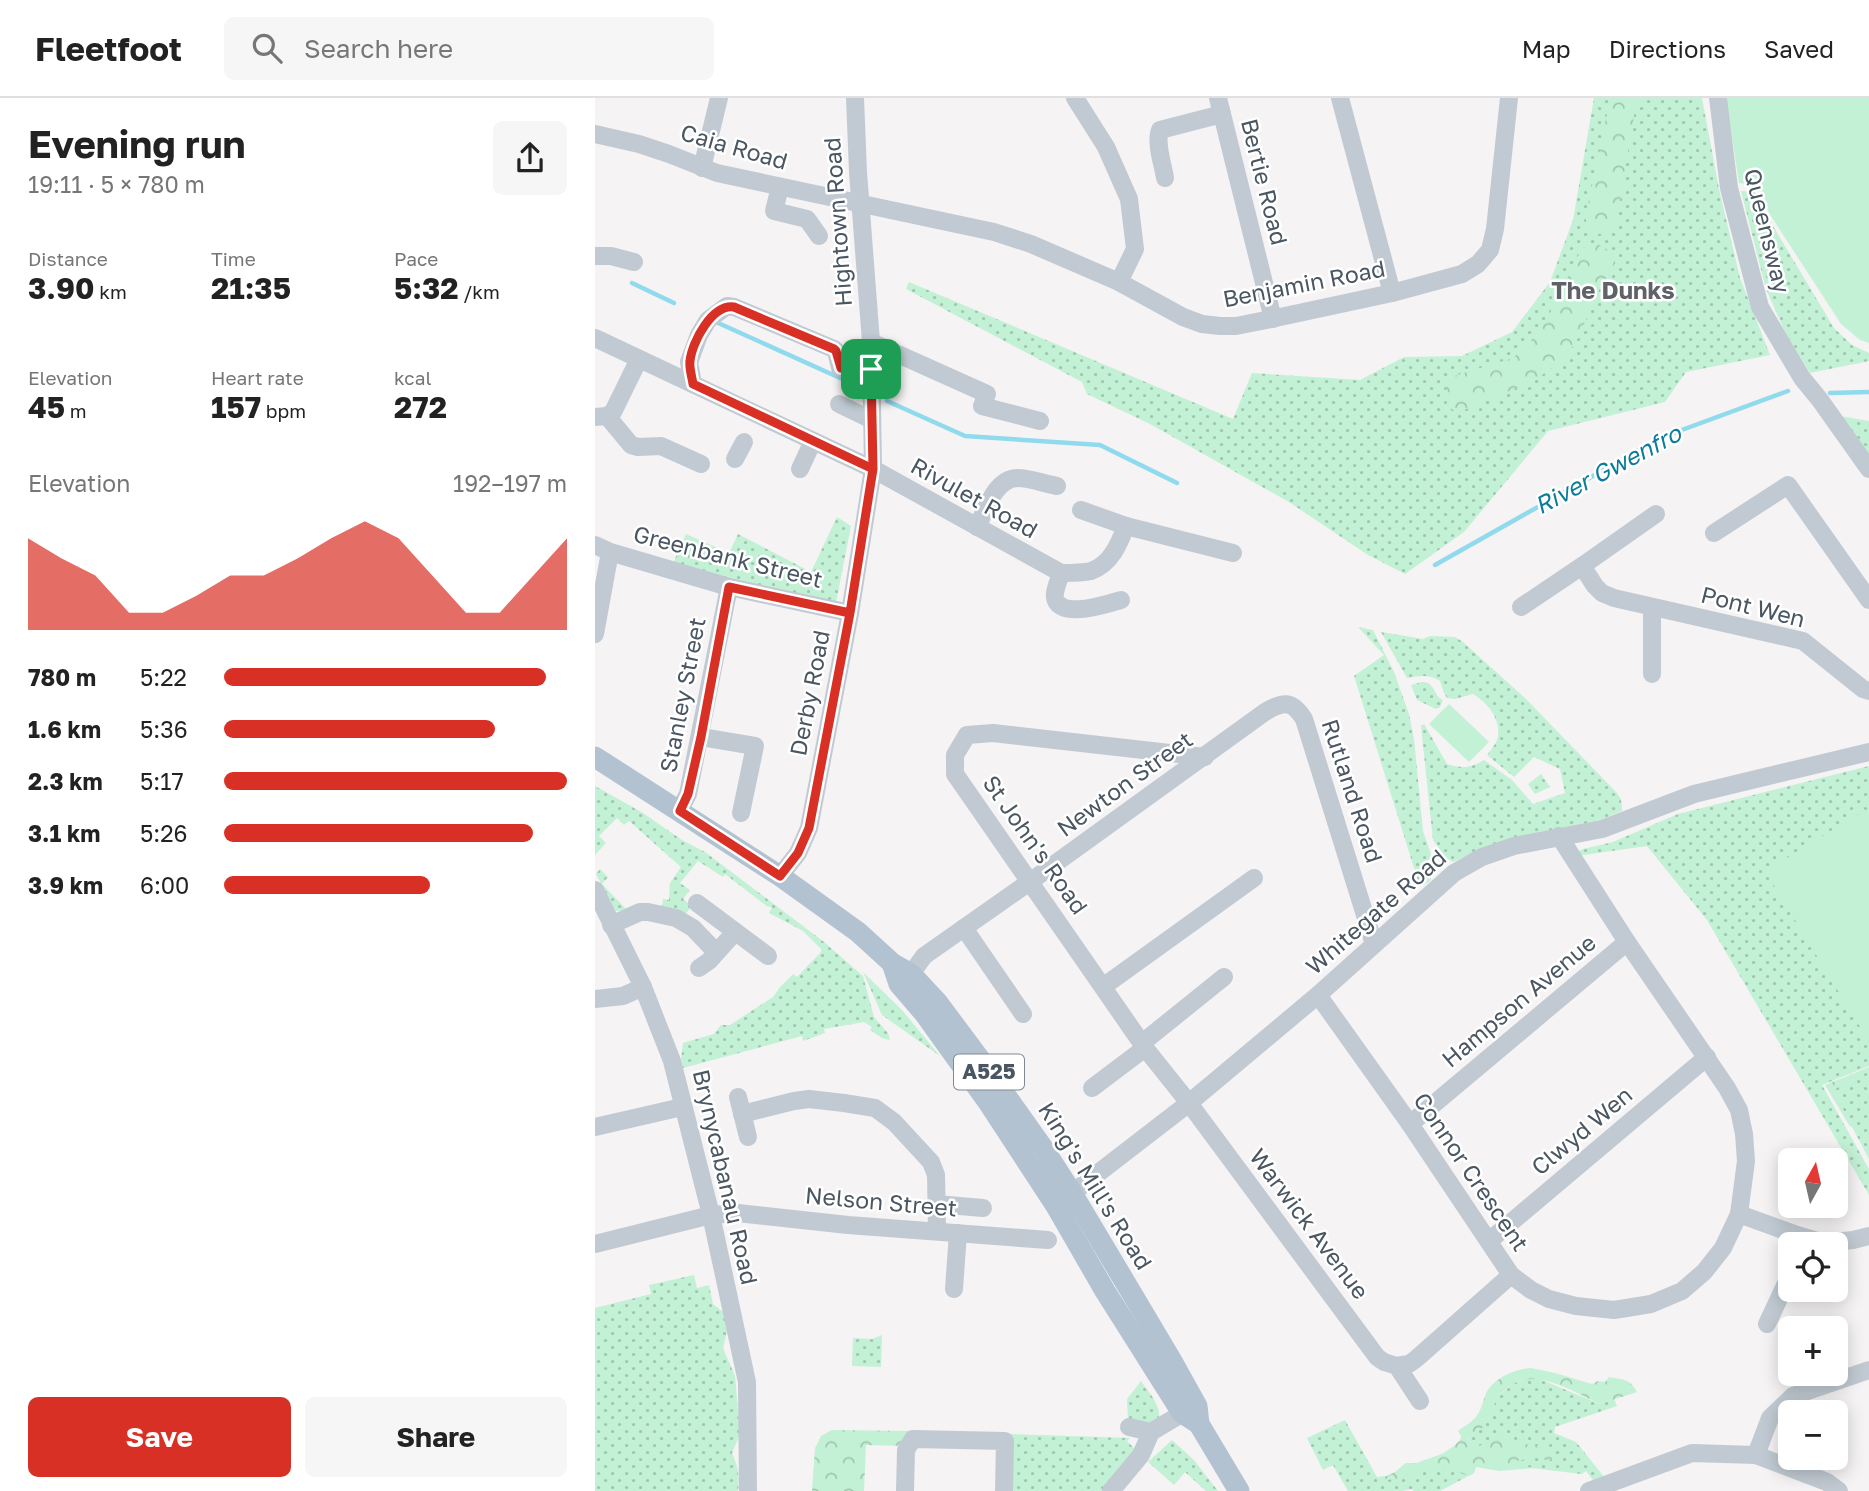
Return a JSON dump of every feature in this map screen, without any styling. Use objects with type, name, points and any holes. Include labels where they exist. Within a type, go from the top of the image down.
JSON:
[{"type":"main road","name":"King's Mill's Road","points":[[595,757],[780,876],[858,932],[901,974],[938,1003],[1043,1148],[1064,1199],[1172,1361],[1192,1414],[1239,1491]]},
{"type":"street","points":[[702,168],[719,98]]},
{"type":"street","name":"Hightown Road","points":[[855,98],[871,342],[873,469]]},
{"type":"street","points":[[1075,98],[1106,147],[1129,199],[1135,249],[1119,282]]},
{"type":"street","points":[[1340,98],[1392,292]]},
{"type":"street","name":"Benjamin Road","points":[[860,205],[994,232],[1031,244],[1119,282],[1183,317],[1202,324],[1237,326],[1462,274],[1478,264],[1490,250],[1495,229],[1509,98]]},
{"type":"street","name":"Queensway","points":[[1718,98],[1728,188],[1760,307],[1802,378],[1869,469]]},
{"type":"street","points":[[1165,178],[1158,132],[1220,106]]},
{"type":"street","name":"Bertie Road","points":[[1220,106],[1273,319]]},
{"type":"street","name":"Caia Road","points":[[595,134],[669,153],[702,168],[860,205]]},
{"type":"street","points":[[780,187],[774,211],[807,219],[819,236]]},
{"type":"street","points":[[595,256],[611,256],[634,262]]},
{"type":"street","points":[[693,384],[689,362],[699,335],[708,320],[727,306],[834,349],[841,368],[871,369]]},
{"type":"street","name":"Rivulet Road","points":[[595,338],[873,469],[1061,573]]},
{"type":"street","points":[[871,342],[987,394],[982,406],[1040,421]]},
{"type":"street","points":[[639,359],[618,405],[613,412],[601,416],[631,445],[661,446],[676,462],[701,464]]},
{"type":"street","points":[[839,404],[872,420]]},
{"type":"street","points":[[800,469],[813,441]]},
{"type":"street","points":[[736,459],[744,442]]},
{"type":"street","name":"Derby Road","points":[[780,876],[798,853],[809,828],[850,613],[873,469]]},
{"type":"street","points":[[977,527],[998,488],[1008,480],[1019,478],[1057,486]]},
{"type":"street","points":[[1714,533],[1788,485],[1869,600]]},
{"type":"street","points":[[1081,510],[1126,526],[1233,553]]},
{"type":"street","points":[[1521,607],[1656,514]]},
{"type":"street","points":[[1121,600],[1088,609],[1062,606],[1056,602],[1055,596],[1061,573],[1090,571],[1103,564],[1116,549],[1126,526]]},
{"type":"street","points":[[595,634],[602,549]]},
{"type":"street","name":"Greenbank Street","points":[[602,549],[729,587],[850,613]]},
{"type":"street","name":"Pont Wen","points":[[1582,566],[1595,586],[1602,593],[1614,598],[1803,641],[1869,691]]},
{"type":"street","name":"Stanley Street","points":[[680,811],[688,794],[701,737],[729,587]]},
{"type":"street","points":[[1652,608],[1652,674]]},
{"type":"street","name":"Newton Street","points":[[901,974],[1265,712],[1283,704]]},
{"type":"street","name":"Rutland Road","points":[[1283,704],[1293,706],[1304,719],[1374,944]]},
{"type":"street","name":"St John's Road","points":[[1189,1104],[1144,1046],[955,774],[955,755],[967,735],[993,733],[1205,757]]},
{"type":"street","points":[[701,737],[755,746],[741,813]]},
{"type":"street","name":"Whitegate Road","points":[[1064,1199],[1189,1104],[1318,995],[1454,873],[1514,845],[1602,830],[1694,794],[1869,752]]},
{"type":"street","name":"Connor Crescent","points":[[1318,995],[1410,1124],[1511,1275],[1531,1290],[1549,1298],[1576,1306],[1614,1310],[1651,1304],[1682,1291],[1704,1272],[1723,1248],[1739,1214],[1746,1161],[1739,1110],[1559,836]]},
{"type":"street","points":[[1104,986],[1254,878]]},
{"type":"street","name":"Brynycabanau Road","points":[[595,890],[642,987],[672,1061],[711,1215],[747,1382],[748,1491]]},
{"type":"street","points":[[697,903],[768,956]]},
{"type":"street","points":[[611,925],[640,912],[676,918],[693,928],[716,952]]},
{"type":"street","points":[[964,928],[1023,1014]]},
{"type":"street","points":[[699,968],[709,961],[735,932]]},
{"type":"street","name":"Hampson Avenue","points":[[1410,1124],[1627,942]]},
{"type":"street","points":[[1092,1088],[1224,977]]},
{"type":"street","points":[[595,999],[623,996],[642,987]]},
{"type":"street","name":"Clwyd Wen","points":[[1489,1241],[1707,1058]]},
{"type":"street","points":[[748,1137],[740,1105],[809,1099],[875,1108],[894,1122],[931,1162],[936,1175],[937,1230]]},
{"type":"street","name":"Warwick Avenue","points":[[1189,1104],[1377,1357],[1397,1366],[1420,1401]]},
{"type":"street","points":[[595,1128],[683,1107]]},
{"type":"street","points":[[936,1204],[983,1208]]},
{"type":"street","name":"Nelson Street","points":[[595,1244],[711,1215],[739,1213],[848,1225],[1048,1240]]},
{"type":"street","points":[[1739,1214],[1785,1232]]},
{"type":"street","points":[[954,1289],[958,1233]]},
{"type":"street","points":[[1848,1241],[1869,1236]]},
{"type":"street","points":[[1397,1366],[1409,1364],[1416,1359],[1511,1275]]},
{"type":"street","points":[[1767,1324],[1778,1301]]},
{"type":"street","points":[[1756,1455],[1770,1418],[1793,1396],[1869,1370]]},
{"type":"street","points":[[1129,1427],[1151,1432],[1192,1414]]},
{"type":"street","points":[[1111,1491],[1141,1455],[1151,1432]]},
{"type":"street","points":[[905,1491],[906,1450],[913,1438],[1005,1441],[1004,1491]]},
{"type":"street","points":[[1589,1491],[1692,1453],[1756,1455],[1827,1482],[1839,1491]]},
{"type":"green space","points":[[1594,98],[1702,98],[1719,189],[1740,278],[1770,355],[1686,372],[1665,402],[1548,431],[1464,532],[1405,574],[1368,555],[1289,502],[1150,424],[1087,394],[1082,382],[906,289],[909,282],[1233,419],[1252,373],[1360,380],[1404,357],[1462,356],[1512,332],[1550,282],[1573,220]]},
{"type":"green space","points":[[1608,98],[1637,98],[1615,229],[1609,235],[1593,233],[1586,225]]},
{"type":"green space","points":[[1726,98],[1869,98],[1869,343],[1860,340],[1841,324],[1769,213],[1760,185],[1739,183]]},
{"type":"green space","points":[[1741,191],[1754,192],[1759,196],[1764,211],[1834,328],[1852,345],[1869,353],[1869,361],[1810,373],[1785,332],[1766,289]]},
{"type":"green space","points":[[1597,244],[1612,252],[1615,263],[1600,288],[1578,338],[1564,360],[1533,381],[1457,413],[1447,405],[1446,385],[1454,376],[1513,358],[1528,344],[1545,323],[1580,252],[1587,245]]},
{"type":"green space","points":[[1840,416],[1869,421],[1869,459]]},
{"type":"green space","points":[[837,517],[851,526],[835,608],[671,568],[686,534],[729,553],[738,534],[811,572]]},
{"type":"green space","points":[[1358,627],[1373,630],[1394,672],[1409,714],[1423,831],[1434,863],[1430,881],[1420,887],[1354,676],[1384,655]]},
{"type":"green space","points":[[1381,632],[1423,639],[1430,636],[1455,637],[1463,642],[1526,699],[1616,792],[1621,799],[1622,811],[1592,823],[1475,852],[1453,862],[1446,858],[1433,840],[1421,726],[1424,724],[1447,764],[1466,767],[1484,760],[1512,780],[1533,804],[1565,793],[1560,769],[1534,757],[1514,777],[1487,755],[1496,742],[1498,726],[1493,713],[1484,702],[1473,694],[1455,699],[1447,698],[1440,681],[1431,677],[1407,678]]},
{"type":"green space","points":[[1422,682],[1430,684],[1443,700],[1440,707],[1436,709],[1417,700],[1411,685]]},
{"type":"green space","points":[[1449,704],[1489,742],[1469,762],[1429,724]]},
{"type":"green space","points":[[1869,766],[1869,1066],[1822,1085],[1869,1169],[1869,1195],[1848,1159],[1848,1148],[1841,1148],[1707,920],[1647,846],[1576,856],[1577,852],[1583,849],[1613,842],[1678,814]]},
{"type":"green space","points":[[1541,774],[1550,787],[1535,794],[1528,784]]},
{"type":"green space","points":[[595,786],[705,852],[824,942],[863,976],[874,1017],[888,1033],[890,1040],[870,1030],[872,1027],[864,1022],[824,1029],[825,1033],[803,1041],[802,1036],[683,1068],[683,1043],[714,1034],[721,1025],[730,1025],[773,997],[793,974],[797,977],[821,949],[803,931],[769,913],[772,908],[725,874],[723,877],[698,861],[680,883],[690,890],[683,899],[692,906],[685,915],[662,907],[663,899],[669,900],[670,883],[681,867],[629,821],[624,825],[617,818],[599,836],[606,843],[595,855]]},
{"type":"green space","points":[[1869,808],[1869,1040],[1868,1040],[1765,871]]},
{"type":"green space","points":[[600,869],[608,877],[602,884],[627,910],[616,911],[614,908],[596,874]]},
{"type":"green space","points":[[863,972],[901,1009],[940,1056],[882,1015]]},
{"type":"green space","points":[[1869,1067],[1869,1071],[1833,1090],[1853,1128],[1825,1085]]},
{"type":"green space","points":[[1869,1071],[1869,1159],[1832,1089]]},
{"type":"green space","points":[[694,1275],[697,1288],[709,1285],[713,1304],[726,1314],[728,1327],[723,1348],[735,1376],[740,1434],[732,1453],[738,1472],[738,1491],[595,1491],[595,1308],[651,1294],[649,1285]]},
{"type":"green space","points":[[882,1335],[881,1367],[852,1366],[853,1338],[872,1339]]},
{"type":"green space","points":[[1531,1368],[1592,1384],[1605,1382],[1609,1377],[1622,1379],[1632,1384],[1637,1392],[1600,1404],[1547,1381],[1521,1381],[1509,1386],[1498,1398],[1483,1427],[1466,1440],[1470,1445],[1466,1448],[1506,1437],[1530,1445],[1552,1447],[1554,1453],[1551,1460],[1533,1455],[1514,1461],[1516,1465],[1535,1468],[1499,1471],[1476,1467],[1474,1473],[1469,1476],[1440,1466],[1409,1477],[1380,1480],[1377,1477],[1387,1476],[1406,1463],[1417,1463],[1442,1454],[1454,1446],[1460,1440],[1458,1431],[1476,1417],[1491,1386],[1507,1375]]},
{"type":"green space","points":[[1537,1378],[1600,1404],[1614,1399],[1617,1406],[1555,1427],[1554,1433],[1576,1442],[1605,1478],[1596,1484],[1586,1471],[1582,1474],[1531,1468],[1476,1467],[1474,1473],[1440,1491],[1348,1491],[1333,1465],[1323,1470],[1307,1438],[1345,1420],[1377,1477],[1387,1476],[1406,1463],[1417,1463],[1455,1451],[1482,1428],[1492,1406],[1512,1384]]},
{"type":"green space","points":[[1141,1381],[1158,1407],[1157,1423],[1128,1421],[1127,1399]]},
{"type":"green space","points":[[832,1430],[914,1431],[905,1446],[866,1445],[864,1491],[812,1491],[815,1448],[821,1436]]},
{"type":"green space","points":[[914,1431],[1130,1438],[1127,1441],[1137,1451],[1102,1491],[1007,1491],[1008,1439]]},
{"type":"green space","points":[[1172,1440],[1194,1460],[1218,1491],[1206,1491],[1185,1472],[1174,1485],[1148,1462]]},
{"type":"waterway","name":"River Gwenfro","points":[[632,283],[674,303]]},
{"type":"waterway","name":"River Gwenfro","points":[[716,322],[849,382]]},
{"type":"waterway","name":"River Gwenfro","points":[[1435,565],[1660,438],[1788,391]]},
{"type":"waterway","name":"River Gwenfro","points":[[1830,393],[1869,392]]},
{"type":"waterway","name":"River Gwenfro","points":[[887,401],[965,436],[1100,445],[1177,483]]},
{"type":"district","name":"The Dunks","points":[[1613,291]]},
{"type":"route","points":[[871,369],[841,368],[834,349],[727,306],[708,320],[689,362],[693,384],[873,469],[862,541],[850,613],[809,828],[798,853],[780,876],[680,811],[688,794],[701,737],[729,587],[850,613],[873,469],[871,369]]}]
